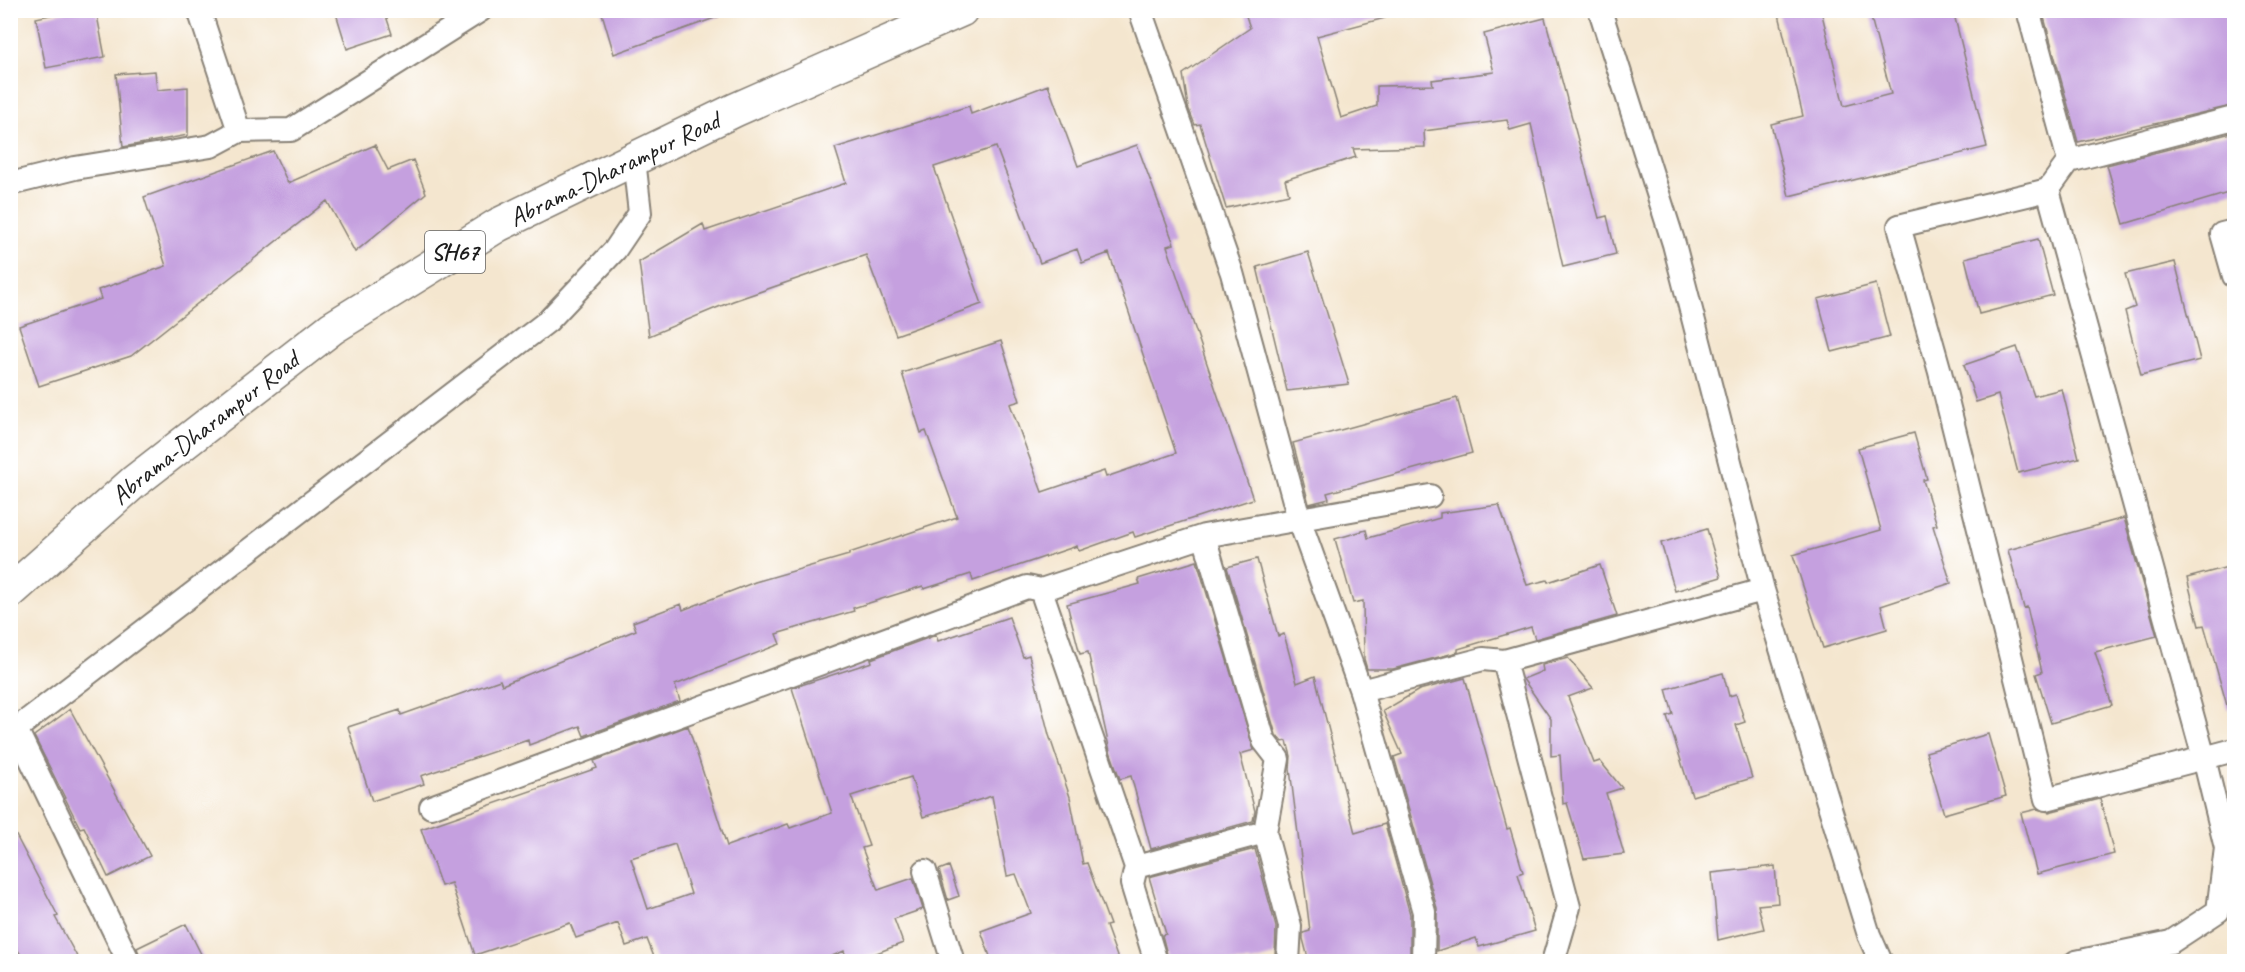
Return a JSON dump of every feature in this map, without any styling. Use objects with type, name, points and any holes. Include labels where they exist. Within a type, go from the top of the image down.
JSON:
[{"type":"main road","name":"Abrama-Dharampur Road","points":[[10,592],[134,482],[332,328],[498,225],[924,18],[961,10]]},
{"type":"street","points":[[199,10],[239,131]]},
{"type":"street","points":[[10,184],[75,168],[211,146],[239,131],[291,130],[481,10]]},
{"type":"street","points":[[1140,10],[1232,273],[1299,519],[1361,691],[1424,912],[1423,962]]},
{"type":"street","points":[[1600,10],[1674,244],[1762,590],[1869,935],[1881,962]]},
{"type":"street","points":[[2028,10],[2069,161]]},
{"type":"street","points":[[2235,118],[2069,161],[2048,190],[1899,226],[1940,372],[2046,799],[2235,750]]},
{"type":"street","points":[[129,962],[16,729],[548,321],[615,250],[640,213],[634,159]]},
{"type":"street","points":[[2048,190],[2204,758],[2226,848],[2217,911],[2171,942],[2076,962]]},
{"type":"street","points":[[2235,231],[2222,234],[2235,276]]},
{"type":"street","points":[[431,807],[1027,587],[1041,591],[1204,536],[1430,496]]},
{"type":"street","points":[[1204,536],[1264,741],[1278,759],[1265,832],[1290,926],[1288,962]]},
{"type":"street","points":[[1361,691],[1483,659],[1504,661],[1762,590]]},
{"type":"street","points":[[1041,591],[1136,867],[1132,884],[1156,962]]},
{"type":"street","points":[[1504,661],[1569,908],[1553,962]]},
{"type":"street","points":[[1136,867],[1265,832]]},
{"type":"street","points":[[925,871],[953,962]]},
{"type":"building","points":[[73,10],[96,10],[105,57],[46,68],[36,18]]},
{"type":"building","points":[[335,10],[384,10],[392,34],[347,49]]},
{"type":"building","points":[[601,10],[726,10],[726,14],[614,54]]},
{"type":"building","points":[[1244,10],[1384,10],[1385,18],[1317,36],[1341,118],[1377,106],[1377,86],[1433,85],[1432,80],[1494,72],[1484,34],[1545,18],[1599,218],[1607,216],[1616,254],[1563,267],[1531,124],[1510,130],[1507,120],[1424,131],[1425,147],[1353,149],[1356,157],[1285,180],[1289,194],[1226,208],[1200,124],[1195,125],[1188,107],[1183,74],[1250,28]]},
{"type":"building","points":[[1778,10],[1821,10],[1844,106],[1891,94],[1869,10],[1953,10],[1987,147],[1789,196],[1771,124],[1803,116]]},
{"type":"building","points":[[2042,10],[2235,10],[2235,105],[2078,142]]},
{"type":"building","points":[[155,71],[157,90],[188,87],[188,135],[123,147],[116,74]]},
{"type":"building","points":[[1048,85],[1078,166],[1137,145],[1174,244],[1167,246],[1253,499],[1135,537],[1133,532],[1079,551],[1077,546],[973,581],[971,574],[924,589],[923,586],[853,608],[854,611],[776,634],[780,644],[675,685],[680,701],[584,736],[580,726],[529,745],[528,740],[421,776],[424,784],[372,801],[348,727],[400,710],[401,715],[500,680],[502,685],[636,630],[633,622],[681,604],[683,610],[755,582],[849,555],[849,553],[957,517],[926,431],[921,433],[902,373],[1001,341],[1020,401],[1010,404],[1042,492],[1104,471],[1106,477],[1176,453],[1109,253],[1082,263],[1077,249],[1040,263],[996,147],[934,167],[982,304],[896,335],[866,255],[733,301],[649,336],[639,262],[703,224],[705,231],[846,183],[835,148],[969,106],[971,114]]},
{"type":"building","points":[[2235,132],[2235,191],[2124,224],[2107,165]]},
{"type":"building","points":[[375,145],[388,170],[413,160],[426,193],[355,252],[327,201],[131,356],[39,386],[19,326],[101,299],[98,290],[166,266],[144,197],[273,151],[288,183]]},
{"type":"building","points":[[2038,239],[2053,295],[1979,314],[1965,258]]},
{"type":"building","points":[[1308,252],[1349,384],[1287,391],[1257,267]]},
{"type":"building","points":[[2175,262],[2200,360],[2141,375],[2125,311],[2135,307],[2125,274]]},
{"type":"building","points":[[1876,284],[1890,337],[1832,352],[1818,299]]},
{"type":"building","points":[[2017,347],[2034,396],[2062,389],[2079,458],[2018,473],[1998,395],[1976,402],[1964,365]]},
{"type":"building","points":[[1457,398],[1472,453],[1327,493],[1329,499],[1309,504],[1293,443]]},
{"type":"building","points":[[1914,433],[1927,479],[1923,480],[1937,525],[1933,526],[1951,583],[1881,606],[1887,629],[1823,648],[1793,555],[1881,530],[1858,448]]},
{"type":"building","points":[[1499,505],[1527,585],[1547,580],[1548,582],[1600,565],[1617,616],[1535,639],[1531,627],[1458,649],[1458,652],[1393,669],[1367,669],[1364,659],[1363,601],[1353,603],[1335,539],[1366,530],[1368,538],[1440,518],[1440,513]]},
{"type":"building","points":[[2124,518],[2157,636],[2095,652],[2112,705],[2051,723],[2036,674],[2042,672],[2027,607],[2024,608],[2008,550]]},
{"type":"building","points":[[1707,529],[1721,577],[1675,591],[1661,543]]},
{"type":"building","points":[[1257,559],[1278,636],[1284,634],[1297,683],[1315,676],[1355,833],[1385,824],[1410,914],[1410,960],[1309,962],[1303,939],[1303,933],[1310,931],[1290,769],[1291,756],[1287,741],[1282,742],[1276,735],[1227,567]]},
{"type":"building","points":[[1197,561],[1254,750],[1240,754],[1255,811],[1253,821],[1151,849],[1131,776],[1120,779],[1110,751],[1088,652],[1080,654],[1067,604],[1140,584],[1138,579]]},
{"type":"building","points":[[2235,565],[2235,708],[2228,709],[2204,625],[2199,626],[2187,578]]},
{"type":"building","points":[[1009,617],[1023,657],[1029,655],[1049,735],[1070,797],[1083,864],[1087,863],[1110,925],[1106,926],[1119,962],[1057,962],[1055,954],[1035,962],[992,962],[981,931],[1031,913],[1016,874],[1007,876],[992,796],[923,817],[911,777],[851,796],[869,846],[862,848],[878,890],[913,878],[923,909],[894,919],[903,943],[853,962],[848,962],[844,951],[818,962],[656,962],[647,939],[626,946],[618,923],[576,938],[570,923],[475,955],[451,883],[441,886],[421,829],[597,768],[594,761],[688,726],[727,846],[788,824],[790,828],[832,813],[792,688],[872,662],[871,659],[936,635],[938,641]],"holes":[[[675,844],[691,894],[648,909],[631,858]]]},
{"type":"building","points":[[1568,658],[1593,688],[1568,697],[1594,763],[1600,761],[1622,788],[1606,793],[1624,854],[1584,859],[1567,803],[1563,804],[1560,755],[1551,756],[1551,719],[1523,679],[1543,671],[1542,665]]},
{"type":"building","points":[[1723,673],[1729,696],[1736,694],[1745,722],[1736,725],[1752,778],[1692,796],[1667,716],[1673,714],[1666,689]]},
{"type":"building","points":[[1465,678],[1507,829],[1510,828],[1523,872],[1518,874],[1535,931],[1479,947],[1476,938],[1437,951],[1437,908],[1394,757],[1402,754],[1383,711],[1419,690]]},
{"type":"building","points":[[70,709],[150,856],[108,877],[84,827],[80,828],[34,736]]},
{"type":"building","points":[[1988,734],[2006,796],[1944,814],[1926,752]]},
{"type":"building","points":[[2100,799],[2114,854],[2037,874],[2021,813],[2037,809],[2049,812]]},
{"type":"building","points":[[10,824],[58,916],[55,917],[80,962],[25,962],[10,937]]},
{"type":"building","points":[[1255,849],[1276,927],[1275,956],[1253,962],[1169,962],[1162,935],[1166,934],[1149,877]]},
{"type":"building","points":[[949,866],[959,896],[948,900],[939,870]]},
{"type":"building","points":[[1775,866],[1778,903],[1758,905],[1764,929],[1718,940],[1712,873]]},
{"type":"building","points":[[186,924],[205,962],[142,962],[137,948]]}]
